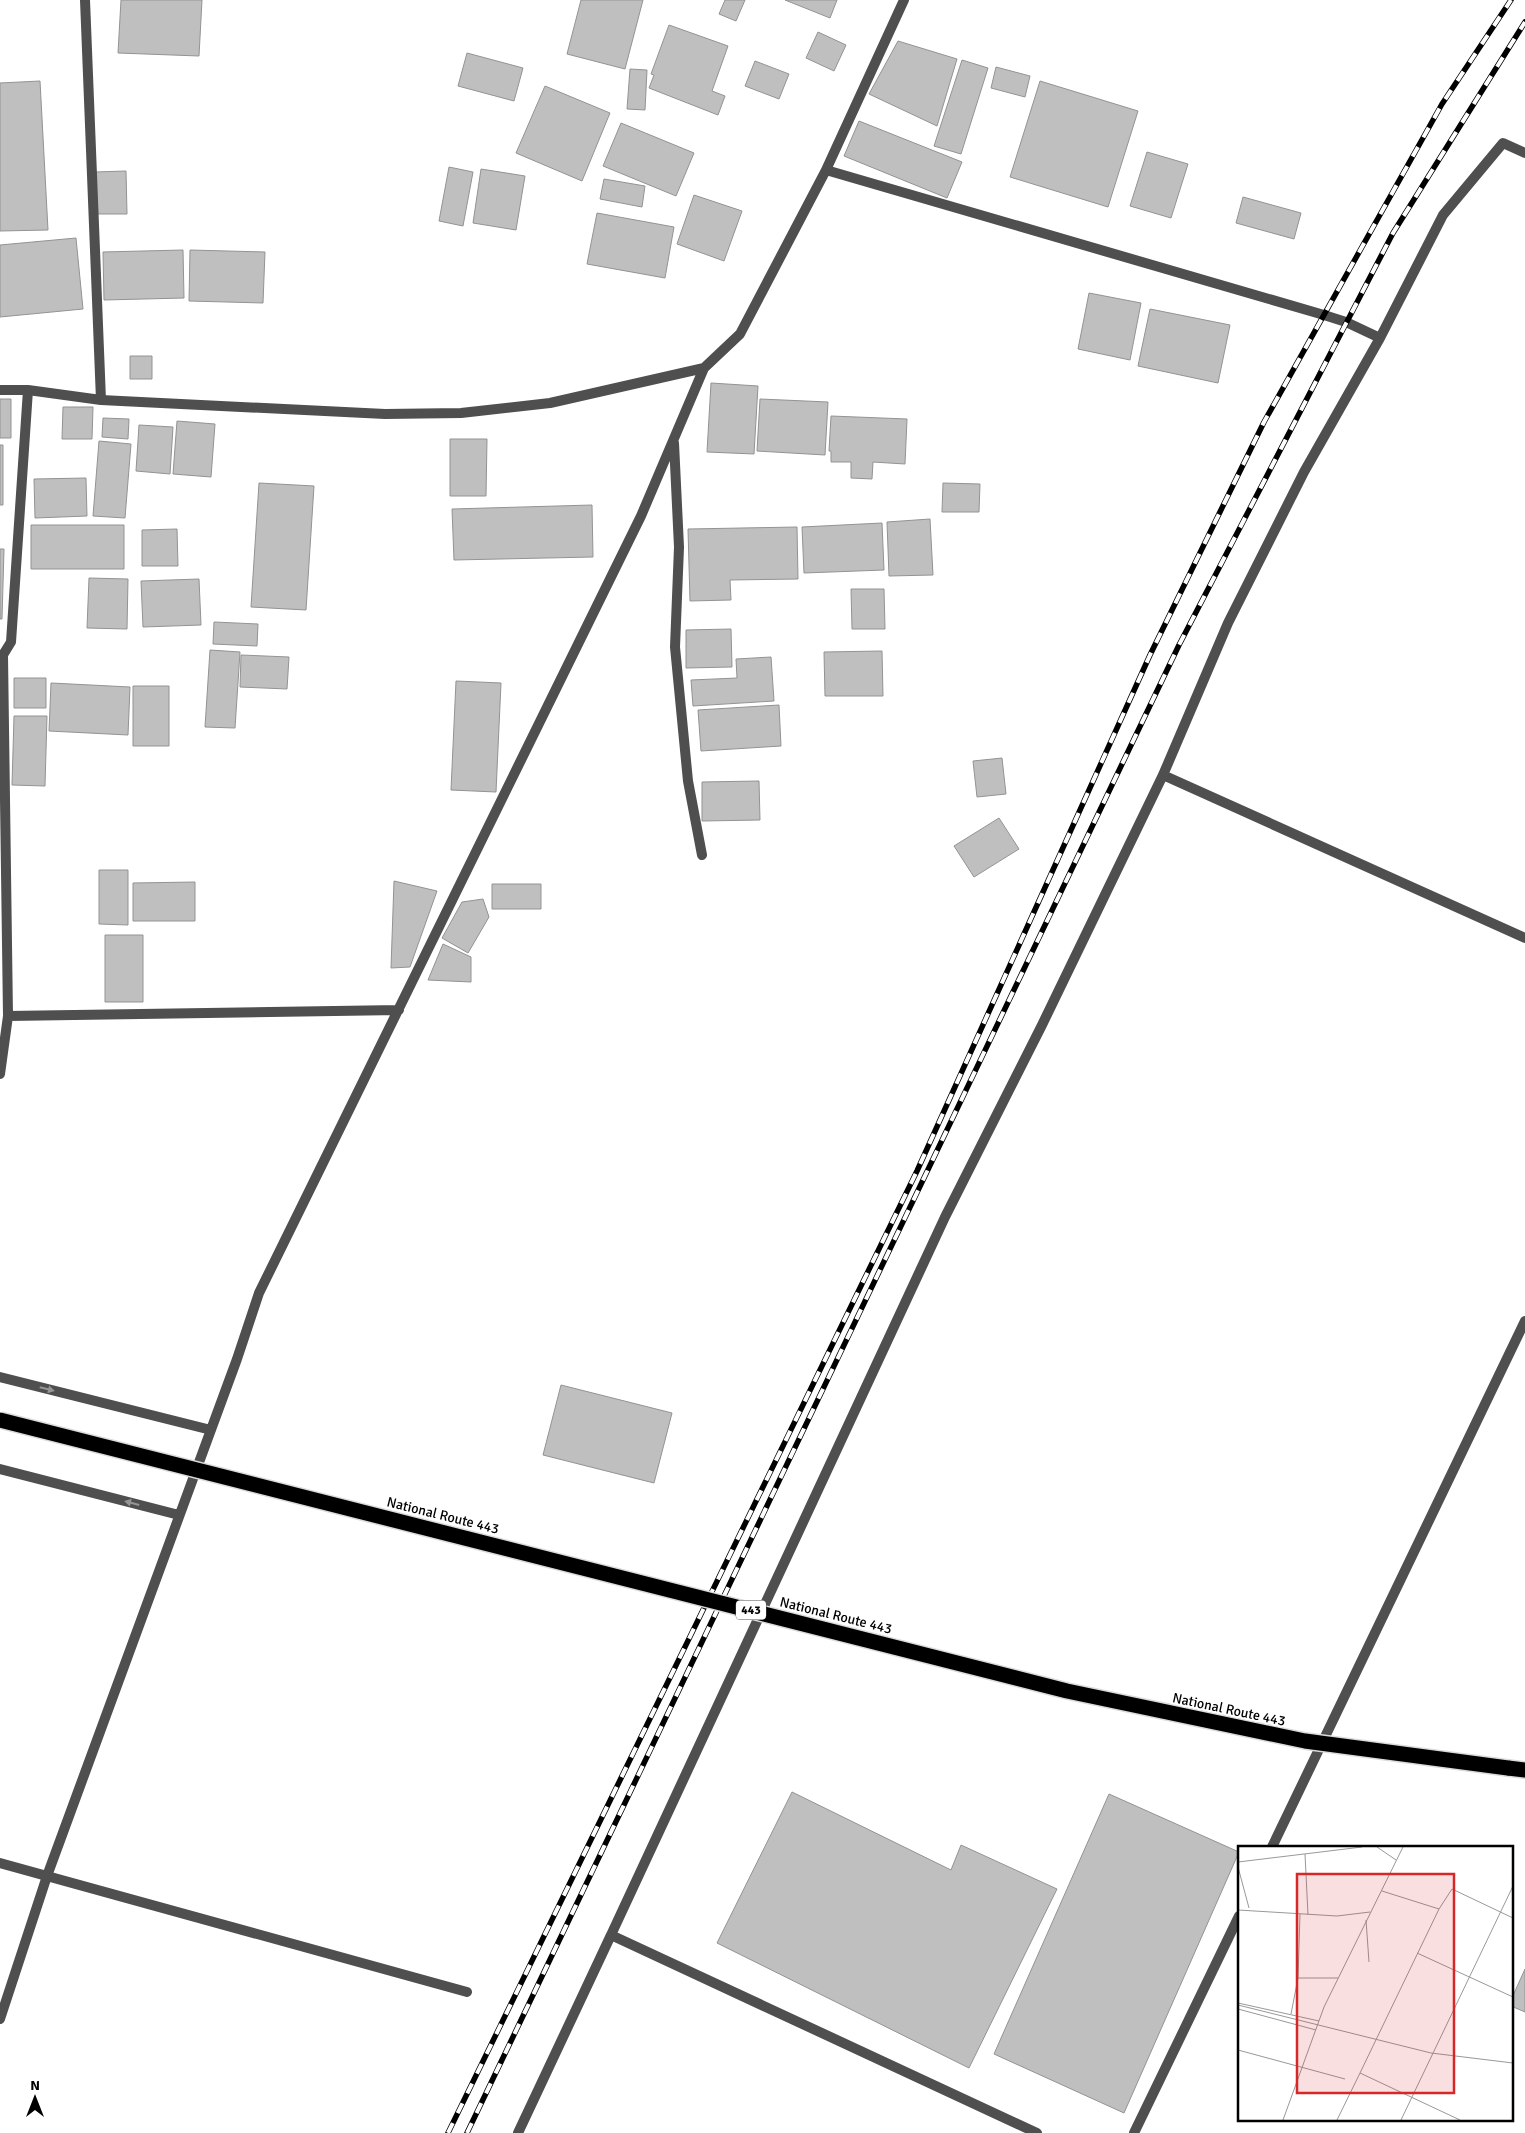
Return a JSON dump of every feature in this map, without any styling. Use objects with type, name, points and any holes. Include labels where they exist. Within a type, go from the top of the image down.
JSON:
[{"type":"highway","name":"National Route 443","points":[[0,1420],[1067,1691],[1306,1741],[1525,1770]]},
{"type":"street","points":[[85,0],[101,400]]},
{"type":"street","points":[[0,2019],[47,1876],[211,1430],[258,1293],[642,516],[704,368],[740,334],[826,170],[904,0]]},
{"type":"street","points":[[518,2133],[946,1217],[1042,1025],[1163,775],[1232,614],[1304,472],[1380,338],[1443,215],[1503,143],[1525,154]]},
{"type":"street","points":[[826,170],[1324,315],[1346,322],[1380,338]]},
{"type":"street","points":[[0,390],[28,390],[101,400],[385,414],[461,413],[550,403],[704,368]]},
{"type":"street","points":[[0,1074],[8,1016],[3,655],[11,642],[28,390]]},
{"type":"street","points":[[674,440],[679,547],[675,647],[688,780],[702,855]]},
{"type":"street","points":[[1163,775],[1525,938]]},
{"type":"street","points":[[8,1016],[399,1010]]},
{"type":"street","points":[[1272,1846],[1525,1320]]},
{"type":"street","points":[[0,1377],[211,1430]]},
{"type":"street","points":[[0,1469],[179,1515]]},
{"type":"street","points":[[0,1863],[467,1992]]},
{"type":"street","points":[[1134,2133],[1238,1918]]},
{"type":"street","points":[[610,1936],[1037,2133]]},
{"type":"building","points":[[121,0],[202,0],[199,56],[118,53]]},
{"type":"building","points":[[581,0],[643,0],[625,69],[567,54]]},
{"type":"building","points":[[725,0],[745,0],[736,21],[719,14]]},
{"type":"building","points":[[785,0],[837,0],[830,18]]},
{"type":"building","points":[[669,25],[728,46],[712,91],[725,96],[718,115],[649,88],[654,75],[651,74]]},
{"type":"building","points":[[818,32],[846,45],[834,71],[806,58]]},
{"type":"building","points":[[898,41],[957,59],[937,126],[869,94]]},
{"type":"building","points":[[467,53],[523,68],[514,101],[458,86]]},
{"type":"building","points":[[962,60],[988,68],[961,154],[934,146]]},
{"type":"building","points":[[755,61],[789,74],[779,99],[745,86]]},
{"type":"building","points":[[996,67],[1030,76],[1025,97],[991,88]]},
{"type":"building","points":[[630,69],[647,70],[645,110],[627,109]]},
{"type":"building","points":[[40,81],[48,230],[0,231],[0,83]]},
{"type":"building","points":[[1040,81],[1138,111],[1108,207],[1010,177]]},
{"type":"building","points":[[545,86],[610,113],[582,181],[516,153]]},
{"type":"building","points":[[859,121],[962,162],[947,198],[844,156]]},
{"type":"building","points":[[621,123],[694,153],[676,196],[603,166]]},
{"type":"building","points":[[1147,152],[1188,164],[1171,218],[1130,206]]},
{"type":"building","points":[[449,167],[473,172],[463,226],[439,221]]},
{"type":"building","points":[[481,169],[525,176],[516,230],[473,223]]},
{"type":"building","points":[[126,171],[127,214],[96,214],[95,172]]},
{"type":"building","points":[[604,179],[645,186],[642,207],[600,199]]},
{"type":"building","points":[[694,195],[742,211],[724,261],[677,244]]},
{"type":"building","points":[[1243,197],[1301,213],[1294,239],[1236,223]]},
{"type":"building","points":[[597,213],[674,227],[665,278],[587,264]]},
{"type":"building","points":[[76,238],[83,309],[0,317],[0,245]]},
{"type":"building","points":[[183,250],[184,298],[104,300],[103,252]]},
{"type":"building","points":[[190,250],[265,252],[263,303],[189,301]]},
{"type":"building","points":[[1089,293],[1141,303],[1130,360],[1078,349]]},
{"type":"building","points":[[1150,309],[1230,325],[1218,383],[1138,366]]},
{"type":"building","points":[[130,356],[152,356],[152,379],[130,379]]},
{"type":"building","points":[[711,383],[758,386],[754,454],[707,452]]},
{"type":"building","points":[[0,399],[11,399],[11,438],[0,438]]},
{"type":"building","points":[[760,399],[828,402],[825,455],[757,451]]},
{"type":"building","points":[[63,407],[93,407],[92,439],[62,439]]},
{"type":"building","points":[[831,416],[907,419],[905,464],[873,462],[872,479],[851,478],[851,462],[831,462],[831,451],[829,451]]},
{"type":"building","points":[[103,418],[129,419],[128,439],[102,437]]},
{"type":"building","points":[[177,421],[215,424],[211,477],[173,474]]},
{"type":"building","points":[[139,425],[173,427],[170,474],[136,471]]},
{"type":"building","points":[[450,439],[487,439],[486,496],[450,496]]},
{"type":"building","points":[[99,441],[131,444],[125,518],[93,516]]},
{"type":"building","points":[[0,445],[3,445],[3,505],[0,505]]},
{"type":"building","points":[[86,478],[87,516],[35,518],[34,479]]},
{"type":"building","points":[[259,483],[314,486],[306,610],[251,607]]},
{"type":"building","points":[[943,483],[980,484],[979,512],[942,512]]},
{"type":"building","points":[[592,505],[593,557],[454,560],[452,509]]},
{"type":"building","points":[[930,519],[933,575],[889,576],[887,522]]},
{"type":"building","points":[[882,523],[884,570],[804,573],[802,527]]},
{"type":"building","points":[[31,525],[124,525],[124,569],[31,569]]},
{"type":"building","points":[[797,527],[798,579],[730,580],[731,600],[690,601],[688,529]]},
{"type":"building","points":[[177,529],[178,566],[142,566],[142,530]]},
{"type":"building","points":[[0,549],[4,549],[2,619],[0,619]]},
{"type":"building","points":[[89,578],[128,579],[127,629],[87,628]]},
{"type":"building","points":[[199,579],[201,625],[143,627],[141,581]]},
{"type":"building","points":[[851,589],[884,589],[885,629],[852,629]]},
{"type":"building","points":[[214,622],[258,624],[257,646],[213,644]]},
{"type":"building","points":[[731,629],[732,667],[686,668],[686,630]]},
{"type":"building","points":[[210,650],[240,652],[235,728],[205,727]]},
{"type":"building","points":[[882,651],[883,696],[825,696],[824,652]]},
{"type":"building","points":[[241,655],[289,657],[287,689],[240,687]]},
{"type":"building","points":[[771,657],[774,701],[693,706],[691,680],[737,678],[736,659]]},
{"type":"building","points":[[14,678],[46,678],[46,708],[14,708]]},
{"type":"building","points":[[456,681],[501,683],[496,792],[451,790]]},
{"type":"building","points":[[51,683],[130,687],[128,735],[49,731]]},
{"type":"building","points":[[133,686],[169,686],[169,746],[133,746]]},
{"type":"building","points":[[779,705],[781,746],[701,751],[698,710]]},
{"type":"building","points":[[14,716],[47,716],[45,786],[12,785]]},
{"type":"building","points":[[1002,758],[1006,794],[977,797],[973,761]]},
{"type":"building","points":[[759,781],[760,820],[702,821],[702,782]]},
{"type":"building","points":[[999,818],[1019,849],[974,877],[954,846]]},
{"type":"building","points":[[99,870],[128,870],[128,925],[99,924]]},
{"type":"building","points":[[394,881],[437,891],[410,967],[391,968]]},
{"type":"building","points":[[195,882],[195,921],[133,921],[133,883]]},
{"type":"building","points":[[492,884],[541,884],[541,909],[492,909]]},
{"type":"building","points":[[483,899],[489,917],[468,953],[442,938],[462,902]]},
{"type":"building","points":[[105,935],[143,935],[143,1002],[105,1002]]},
{"type":"building","points":[[443,944],[471,957],[471,982],[428,980]]},
{"type":"building","points":[[561,1385],[672,1413],[654,1483],[543,1455]]},
{"type":"building","points":[[792,1792],[951,1870],[961,1845],[1057,1889],[969,2068],[717,1943]]},
{"type":"building","points":[[1109,1794],[1238,1852],[1124,2113],[994,2054]]},
{"type":"building","points":[[1525,1969],[1525,2012],[1512,2006],[1512,1998]]},
{"type":"railway","points":[[448,2133],[917,1171],[1150,655],[1264,422],[1442,104],[1511,0]]},
{"type":"railway","points":[[467,2133],[1179,645],[1393,233],[1525,22]]}]
